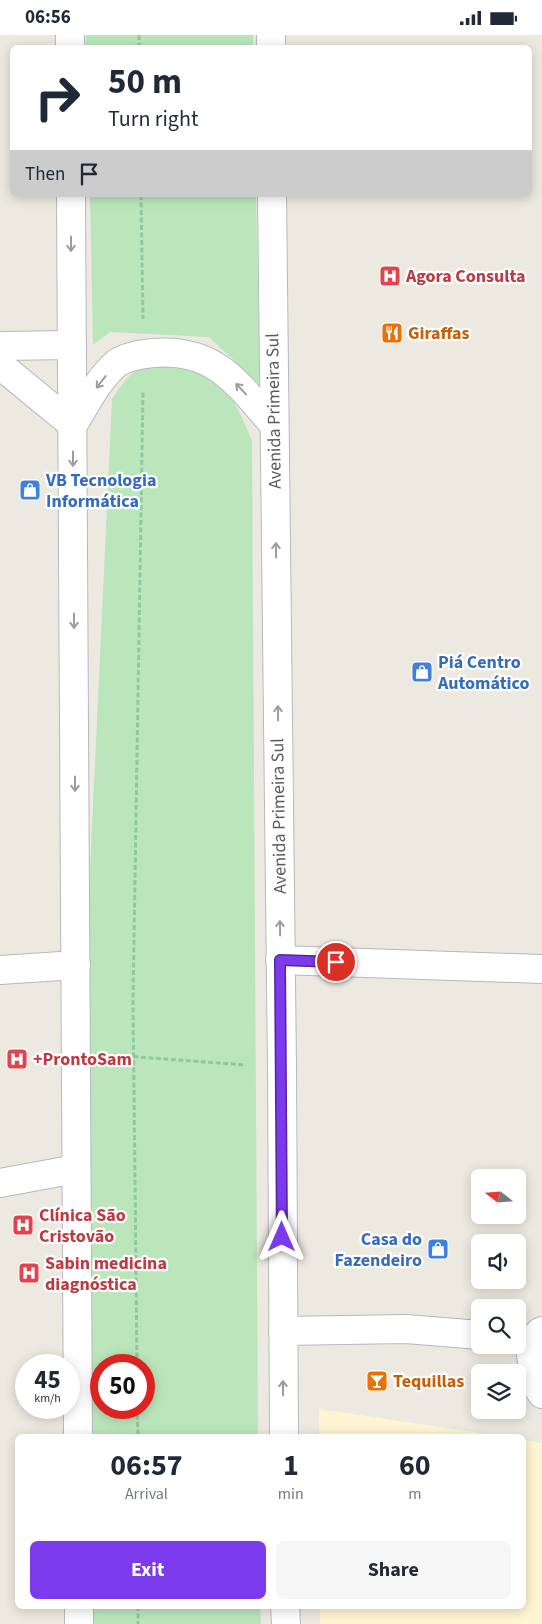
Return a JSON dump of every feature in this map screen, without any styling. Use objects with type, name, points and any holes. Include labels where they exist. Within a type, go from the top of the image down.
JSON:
[{"type":"main road","points":[[71,197],[78,1434]]},
{"type":"main road","name":"Avenida Primeira Sul","points":[[272,197],[282,1068],[284,1434]]},
{"type":"main road","points":[[0,346],[72,345]]},
{"type":"main road","points":[[73,425],[100,382],[118,362],[143,354],[171,352],[203,358],[225,372],[274,425]]},
{"type":"main road","points":[[0,365],[73,425]]},
{"type":"main road","points":[[280,960],[542,969]]},
{"type":"main road","points":[[0,970],[76,965]]},
{"type":"main road","points":[[0,1183],[76,1169]]},
{"type":"main road","points":[[283,1331],[406,1329],[471,1334]]},
{"type":"main road","points":[[530,1339],[536,1385],[542,1394]]},
{"type":"main road","points":[[79,1609],[80,1624]]},
{"type":"main road","points":[[285,1609],[286,1624]]},
{"type":"path","points":[[137,1354],[133,1000],[143,354],[141,197]]},
{"type":"path","points":[[76,1053],[282,1068]]},
{"type":"path","points":[[137,1419],[138,1434]]},
{"type":"path","points":[[138,1609],[138,1624]]},
{"type":"shaded area","points":[[319,1409],[487,1434],[319,1434]]},
{"type":"shaded area","points":[[526,1440],[542,1443],[542,1624],[320,1624],[320,1609],[526,1609]]},
{"type":"green space","points":[[86,35],[253,35],[253,45],[86,45]]},
{"type":"green space","points":[[90,197],[256,197],[260,385],[209,337],[110,332],[93,345]]},
{"type":"green space","points":[[170,364],[204,371],[213,376],[227,391],[239,411],[252,440],[258,1434],[81,1434],[76,1169],[112,399],[125,381],[141,368]]},
{"type":"green space","points":[[84,1609],[260,1609],[261,1624],[84,1624]]},
{"type":"place","name":"Agora Consulta","points":[[390,276]]},
{"type":"place","name":"Giraffas","points":[[392,333]]},
{"type":"place","name":"VB Tecnologia Informática","points":[[30,490]]},
{"type":"place","name":"Piá Centro Automático","points":[[422,672]]},
{"type":"place","name":"+ProntoSam","points":[[17,1059]]},
{"type":"place","name":"Clínica São Cristovão","points":[[23,1225]]},
{"type":"place","name":"Casa do Fazendeiro","points":[[438,1249]]},
{"type":"place","name":"Sabin medicina diagnóstica","points":[[29,1273]]},
{"type":"place","name":"Tequillas","points":[[377,1381]]},
{"type":"route","points":[[282,1237],[280,960],[336,962]]}]
